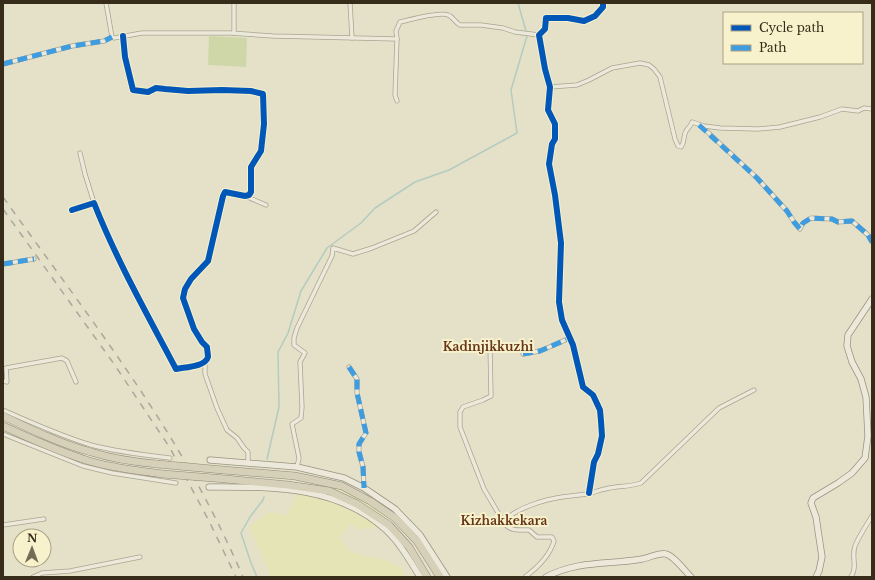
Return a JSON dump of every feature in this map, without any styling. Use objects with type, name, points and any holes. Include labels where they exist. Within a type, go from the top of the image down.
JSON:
[{"type":"highway","points":[[3,416],[40,433],[90,452],[122,460],[295,476],[342,486],[370,501],[395,518],[417,541],[440,577]]},
{"type":"highway","points":[[3,426],[59,451],[89,461],[123,469],[288,485],[329,491],[357,504],[389,525],[409,547],[427,577]]},
{"type":"street","points":[[106,3],[112,37]]},
{"type":"street","points":[[234,3],[234,33]]},
{"type":"street","points":[[350,3],[352,38]]},
{"type":"street","points":[[589,493],[594,462],[598,454],[602,436],[600,410],[593,395],[583,387],[573,345],[562,320],[559,302],[560,243],[555,195],[548,164],[552,144],[555,139],[555,124],[548,110],[550,87],[545,69],[540,35],[545,29],[546,18],[568,18],[584,21],[595,16],[603,7],[603,3]]},
{"type":"street","points":[[397,101],[395,95],[396,31],[400,22],[421,16],[444,14],[448,15],[460,25],[481,25],[503,28],[515,32],[540,35]]},
{"type":"street","points":[[3,64],[72,46],[104,41],[112,37],[118,38],[142,33],[234,33],[397,39]]},
{"type":"street","points":[[123,36],[125,57],[132,90],[148,92],[156,88],[188,92],[222,90],[251,91],[263,94],[264,124],[261,151],[251,167],[251,192],[249,195],[244,196]]},
{"type":"street","points":[[550,87],[577,85],[612,68],[640,63],[648,65],[654,69],[660,77],[674,139],[678,146],[681,147],[684,144],[686,132],[692,122],[699,125],[720,128],[758,129],[780,127],[820,117],[842,109],[872,109]]},
{"type":"street","points":[[699,125],[757,178],[787,211],[800,229],[803,224],[811,218],[832,219],[838,222],[852,221],[868,235],[872,242]]},
{"type":"street","points":[[80,153],[94,203],[105,232],[144,310],[176,369],[204,364]]},
{"type":"street","points":[[248,463],[248,452],[238,438],[227,430],[217,408],[205,374],[204,364],[208,357],[207,347],[194,329],[183,298],[191,279],[208,262],[225,192],[244,196],[266,205]]},
{"type":"street","points":[[72,210],[94,203]]},
{"type":"street","points":[[297,467],[299,458],[292,424],[301,418],[300,362],[305,353],[294,345],[294,338],[297,328],[332,256],[333,248],[353,254],[372,248],[414,231],[436,212]]},
{"type":"street","points":[[3,264],[34,259]]},
{"type":"street","points":[[816,577],[819,572],[822,557],[816,517],[810,503],[813,498],[852,473],[865,458],[868,436],[866,397],[862,379],[852,362],[847,346],[848,335],[872,299]]},
{"type":"street","points":[[523,354],[540,351],[570,338]]},
{"type":"street","points":[[490,346],[491,396],[463,407],[460,412],[460,427],[484,489],[507,527],[515,530],[530,530],[537,537],[552,537],[554,541],[544,558],[533,572],[526,577]]},
{"type":"street","points":[[3,382],[7,382],[6,368],[62,358],[67,361],[76,382]]},
{"type":"street","points":[[349,367],[357,379],[358,393],[366,433],[359,444],[359,452],[363,467],[364,488]]},
{"type":"street","points":[[503,521],[519,511],[538,503],[560,497],[632,486],[641,483],[719,408],[754,390]]},
{"type":"street","points":[[3,410],[32,423],[92,445],[124,452],[170,458]]},
{"type":"street","points":[[3,434],[83,466],[112,473],[176,483]]},
{"type":"street","points":[[210,460],[297,467],[344,478],[364,488],[395,508],[420,535],[447,577]]},
{"type":"street","points":[[209,487],[257,487],[303,491],[328,497],[362,513],[385,530],[398,543],[420,577]]},
{"type":"street","points":[[851,577],[854,572],[854,548],[872,516]]},
{"type":"street","points":[[3,525],[44,519]]},
{"type":"street","points":[[546,577],[563,569],[582,564],[642,559],[665,554],[671,556],[691,577]]},
{"type":"street","points":[[33,577],[42,573],[70,571],[140,556]]},
{"type":"green space","points":[[209,36],[247,38],[246,67],[208,65]]},
{"type":"green space","points":[[300,485],[331,487],[362,494],[378,501],[387,525],[359,530],[351,524],[339,538],[350,551],[367,557],[384,559],[403,568],[404,577],[271,577],[249,527],[269,512],[287,515]]},
{"type":"waterway","points":[[518,3],[526,31]]},
{"type":"waterway","points":[[267,459],[279,407],[278,352],[288,333],[301,291],[327,248],[361,223],[375,208],[415,182],[449,170],[517,133],[511,90],[527,36]]},
{"type":"waterway","points":[[257,577],[241,533],[264,497]]},
{"type":"railway","points":[[3,197],[107,341],[166,430],[207,502],[243,577]]},
{"type":"railway","points":[[3,209],[114,364],[170,448],[209,521],[236,577]]},
{"type":"marked path","points":[[3,64],[72,46],[104,41],[112,37]]},
{"type":"marked path","points":[[699,125],[757,178],[787,211],[800,229],[803,223],[811,218],[832,219],[838,222],[852,221],[868,235],[872,242]]},
{"type":"marked path","points":[[3,264],[34,259]]},
{"type":"marked path","points":[[523,354],[540,351],[570,338]]},
{"type":"marked path","points":[[349,367],[357,379],[357,393],[366,433],[359,444],[359,452],[363,467],[364,488]]},
{"type":"cycle path","points":[[589,493],[594,462],[598,454],[602,436],[600,410],[593,395],[583,387],[573,345],[562,320],[559,302],[561,243],[555,195],[549,164],[552,144],[555,139],[555,124],[548,110],[550,87],[539,35],[545,29],[546,18],[568,18],[584,21],[595,16],[603,7],[603,3]]},
{"type":"cycle path","points":[[72,210],[94,203],[122,267],[176,369],[203,363],[208,357],[207,347],[194,329],[183,298],[185,289],[191,279],[208,261],[225,192],[245,196],[249,195],[251,192],[251,167],[261,151],[264,124],[263,94],[251,91],[222,90],[188,91],[156,88],[148,92],[133,90],[125,57],[123,36]]},
{"type":"district","name":"Kadinjikkuzhi","points":[[488,346]]},
{"type":"district","name":"Kizhakkekara","points":[[504,520]]}]
